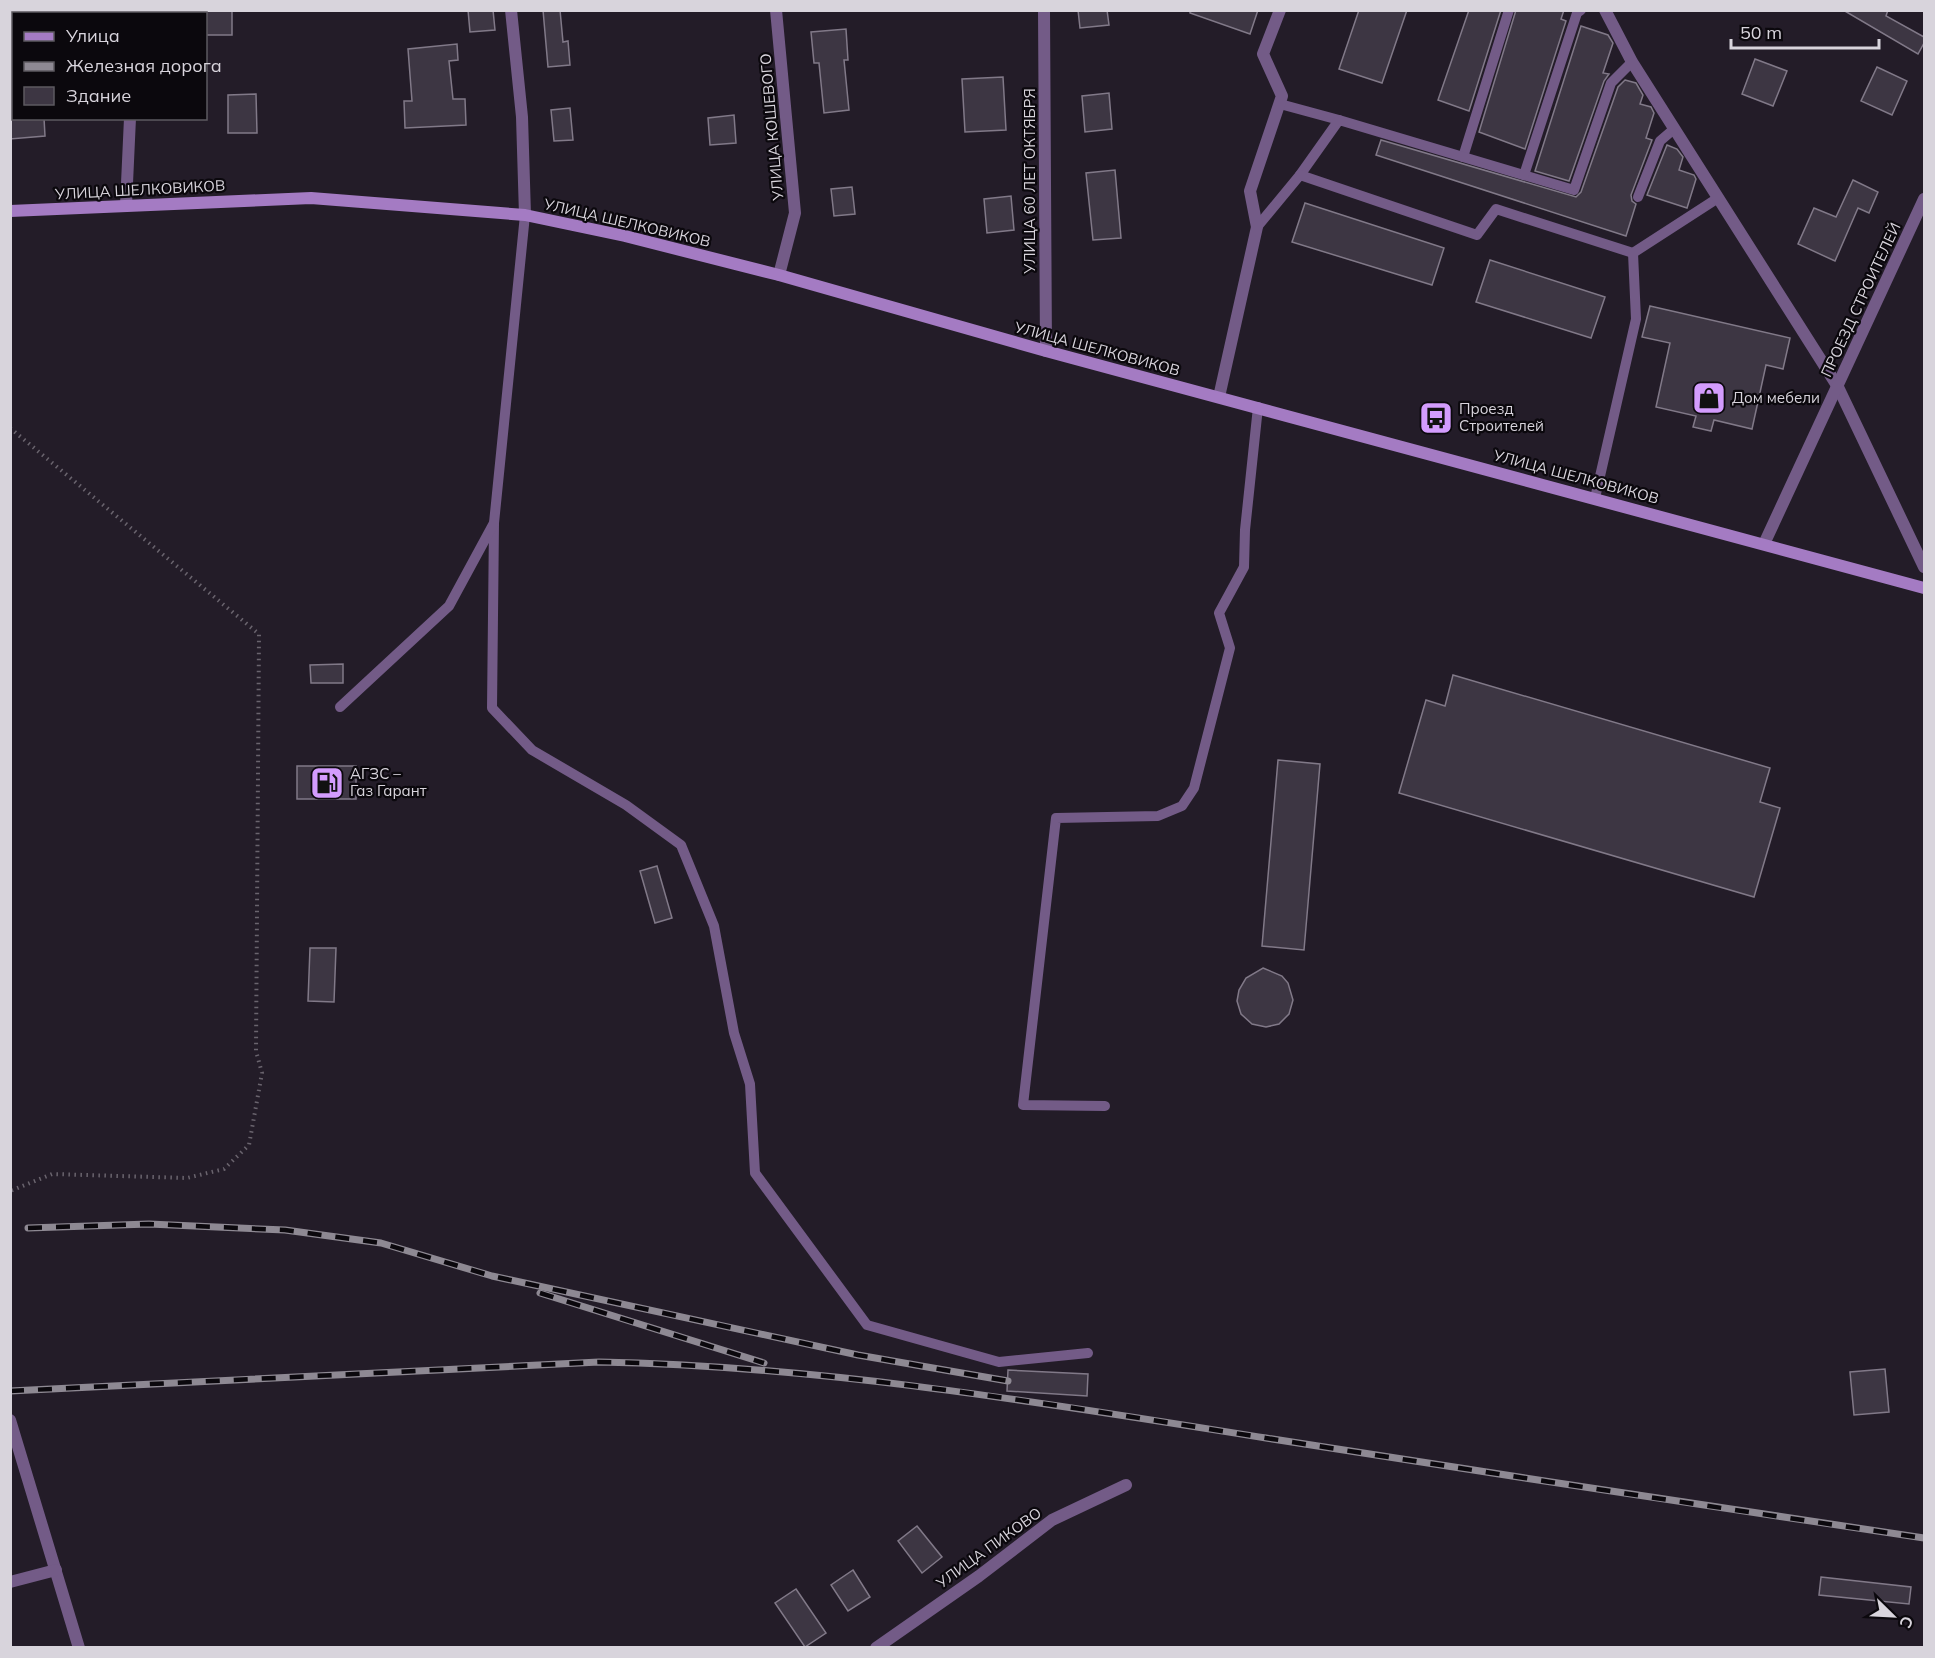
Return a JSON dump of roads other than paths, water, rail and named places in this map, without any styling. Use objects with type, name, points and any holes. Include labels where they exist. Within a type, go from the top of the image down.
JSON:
[{"type":"street","points":[[511,10],[522,117],[525,215]]},
{"type":"street","name":"УЛИЦА КОШЕВОГО","points":[[776,10],[795,213],[779,275]]},
{"type":"street","name":"УЛИЦА 60 ЛЕТ ОКТЯБРЯ","points":[[1044,10],[1046,351]]},
{"type":"street","points":[[1219,397],[1257,227],[1250,191],[1282,96],[1263,54],[1280,10]]},
{"type":"street","points":[[1605,10],[1632,62],[1838,387],[1924,567]]},
{"type":"street","points":[[126,205],[130,120]]},
{"type":"street","name":"УЛИЦА ШЕЛКОВИКОВ","points":[[10,211],[311,198],[525,215],[625,236],[779,275],[1046,351],[1924,588]]},
{"type":"street","name":"ПРОЕЗД СТРОИТЕЛЕЙ","points":[[1764,544],[1924,199]]},
{"type":"street","points":[[10,1420],[79,1647]]},
{"type":"street","name":"УЛИЦА ПИКОВО","points":[[876,1647],[979,1576],[1052,1520],[1126,1485]]},
{"type":"street","points":[[10,1582],[56,1570]]},
{"type":"lane","points":[[23,12],[49,10]]},
{"type":"lane","points":[[1462,157],[1509,10]]},
{"type":"lane","points":[[1524,175],[1577,13],[1581,10]]},
{"type":"lane","points":[[1280,104],[1574,190],[1611,83],[1632,62]]},
{"type":"lane","points":[[1257,227],[1300,175],[1339,120]]},
{"type":"lane","points":[[1638,197],[1660,141],[1674,129]]},
{"type":"lane","points":[[1300,175],[1477,235],[1496,209],[1633,253]]},
{"type":"lane","points":[[1633,253],[1718,198]]},
{"type":"lane","points":[[525,215],[494,523],[492,708],[532,750],[626,806],[681,845],[714,926],[734,1034],[750,1084],[755,1173],[867,1325],[999,1362],[1088,1353]]},
{"type":"lane","points":[[1595,498],[1636,319],[1633,253]]},
{"type":"lane","points":[[1105,1106],[1023,1105],[1056,818],[1158,816],[1182,806],[1194,788],[1230,648],[1219,613],[1244,567],[1245,530],[1258,407]]},
{"type":"lane","points":[[340,707],[448,606],[494,523]]},
{"type":"railway","points":[[28,1228],[149,1224],[285,1230],[381,1243],[492,1276],[858,1355],[1008,1381]]},
{"type":"railway","points":[[540,1293],[764,1363]]},
{"type":"railway","points":[[10,1391],[599,1362],[766,1371],[933,1388],[1100,1412],[1924,1538]]},
{"type":"place","name":"Дом мебели","points":[[1709,398]]},
{"type":"place","name":"Проезд Строителей","points":[[1436,418]]},
{"type":"place","name":"АГЗС – Газ Гарант","points":[[327,783]]}]
